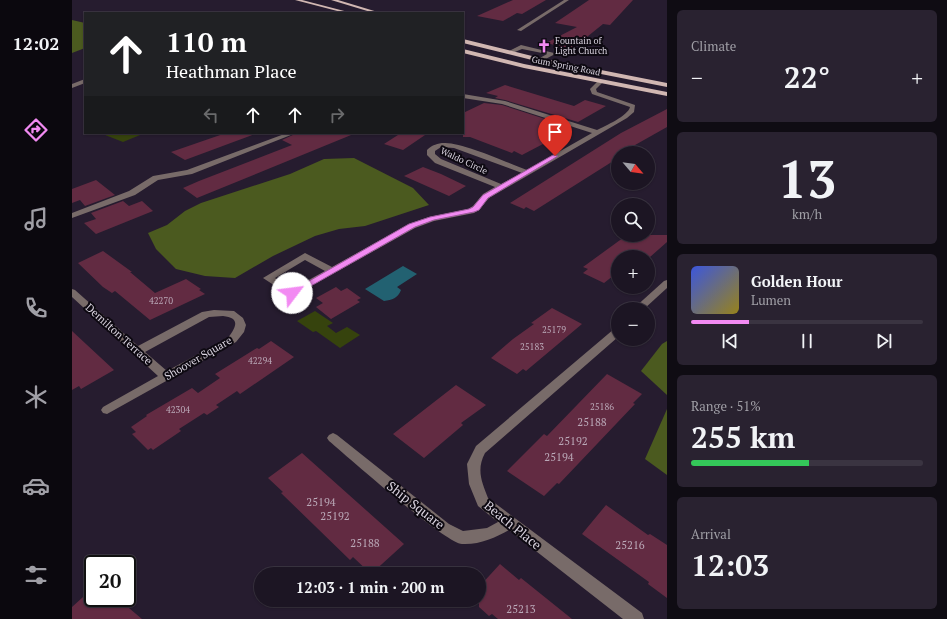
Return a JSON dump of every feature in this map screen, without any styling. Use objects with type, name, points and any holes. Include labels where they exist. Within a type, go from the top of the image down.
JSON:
[{"type":"main road","points":[[297,0],[346,12]]},
{"type":"main road","points":[[333,0],[375,12]]},
{"type":"main road","name":"Gum Spring Road","points":[[464,41],[508,54],[667,84]]},
{"type":"main road","name":"Gum Spring Road","points":[[464,51],[524,66],[667,94]]},
{"type":"street","points":[[518,30],[567,0]]},
{"type":"street","points":[[508,54],[521,47],[552,54],[540,60]]},
{"type":"street","points":[[72,86],[84,81]]},
{"type":"street","points":[[331,270],[305,256],[268,278],[292,293],[412,226],[432,219],[476,208],[486,196],[596,132],[625,117],[632,111],[633,106],[594,92],[593,89],[600,82]]},
{"type":"street","points":[[652,91],[656,83]]},
{"type":"street","points":[[464,96],[503,102],[596,132]]},
{"type":"street","points":[[72,216],[127,195],[156,178],[189,172],[291,134]]},
{"type":"street","name":"Waldo Circle","points":[[501,187],[438,161],[431,154],[431,150],[436,146],[446,144],[456,146],[527,172]]},
{"type":"street","points":[[646,302],[667,283]]},
{"type":"street","name":"Demilton Terrace","points":[[72,292],[166,377]]},
{"type":"street","name":"Shoover Square","points":[[107,410],[232,340],[240,329],[240,323],[238,318],[230,312],[206,314],[137,351]]},
{"type":"street","name":"Beach Place","points":[[611,337],[480,450],[473,464],[476,484],[483,502],[508,523],[636,619]]},
{"type":"street","name":"Ship Square","points":[[333,438],[444,528],[462,538],[488,534],[508,523]]},
{"type":"green space","points":[[72,20],[84,23],[84,48],[72,53]]},
{"type":"green space","points":[[103,134],[143,134],[123,142]]},
{"type":"green space","points":[[354,158],[413,188],[429,205],[365,226],[339,229],[315,236],[273,256],[235,278],[205,276],[176,269],[156,249],[148,233],[167,225],[185,211],[201,203],[290,174],[324,159]]},
{"type":"green space","points":[[315,311],[333,323],[327,326],[336,333],[347,327],[360,335],[340,348],[316,331],[313,332],[297,321]]},
{"type":"green space","points":[[667,341],[667,395],[641,371],[662,344]]},
{"type":"green space","points":[[667,409],[667,475],[645,459]]},
{"type":"water","points":[[403,266],[417,274],[397,287],[401,290],[394,298],[384,301],[365,289]]},
{"type":"building","points":[[513,0],[546,0],[522,14],[517,13],[503,21],[477,16]]},
{"type":"building","points":[[589,0],[633,0],[610,25],[603,24],[572,49],[546,43],[577,27],[555,23]]},
{"type":"building","points":[[505,85],[574,106],[585,100],[606,106],[578,122],[495,98],[498,96],[486,93]]},
{"type":"building","points":[[484,103],[502,105],[570,127],[562,132],[564,133],[522,155],[514,151],[512,153],[470,137],[463,137],[464,113]]},
{"type":"building","points":[[667,109],[667,127],[633,146],[611,146],[611,162],[534,211],[526,207],[524,209],[510,203],[621,133]]},
{"type":"building","points":[[223,134],[255,134],[185,160],[171,152]]},
{"type":"building","points":[[295,134],[354,134],[197,198],[183,188],[292,145],[282,140]]},
{"type":"building","points":[[399,134],[427,134],[403,150],[384,144]]},
{"type":"building","points":[[423,167],[466,186],[449,196],[404,176]]},
{"type":"building","points":[[96,180],[115,195],[85,206],[80,200],[72,203],[72,189]]},
{"type":"building","points":[[123,201],[129,206],[142,201],[153,211],[96,234],[84,223],[96,219],[91,213]]},
{"type":"building","points":[[655,235],[667,235],[667,242],[655,253],[655,250],[611,250],[611,278],[604,283],[583,273],[588,269],[583,267],[617,242],[655,242]]},
{"type":"building","points":[[103,251],[132,272],[130,272],[155,293],[186,279],[201,289],[199,290],[205,294],[150,320],[115,291],[112,293],[103,287],[78,263]]},
{"type":"building","points":[[336,287],[341,291],[347,288],[361,298],[357,300],[360,302],[331,319],[316,307],[323,303],[316,298]]},
{"type":"building","points":[[552,308],[582,324],[526,371],[523,369],[517,374],[491,358],[513,339],[534,324],[531,323]]},
{"type":"building","points":[[72,331],[114,370],[81,389],[79,386],[72,390]]},
{"type":"building","points":[[271,341],[294,357],[240,394],[237,391],[216,405],[219,407],[207,415],[204,413],[179,429],[181,431],[153,450],[151,448],[148,450],[132,434],[136,432],[131,427],[147,416],[146,415],[192,388],[198,393],[220,378],[215,374]]},
{"type":"building","points":[[607,374],[642,394],[633,403],[635,404],[559,484],[557,483],[544,496],[507,471],[544,434],[547,436]]},
{"type":"building","points":[[456,385],[486,405],[461,423],[463,425],[424,458],[393,434]]},
{"type":"building","points":[[302,453],[404,544],[379,567],[364,567],[353,557],[350,560],[281,493],[283,492],[268,478]]},
{"type":"building","points":[[606,505],[648,535],[650,534],[667,545],[667,598],[648,584],[649,582],[582,534]]},
{"type":"building","points":[[500,564],[519,580],[521,578],[572,619],[498,619],[492,614],[489,616],[479,607],[486,607],[486,579]]},
{"type":"building","points":[[84,596],[84,607],[128,607],[142,619],[72,619],[72,607]]},
{"type":"place","name":"Fountain of Light Church","points":[[544,46]]},
{"type":"route","points":[[292,293],[412,226],[421,222],[476,208],[486,196],[555,156]]}]
